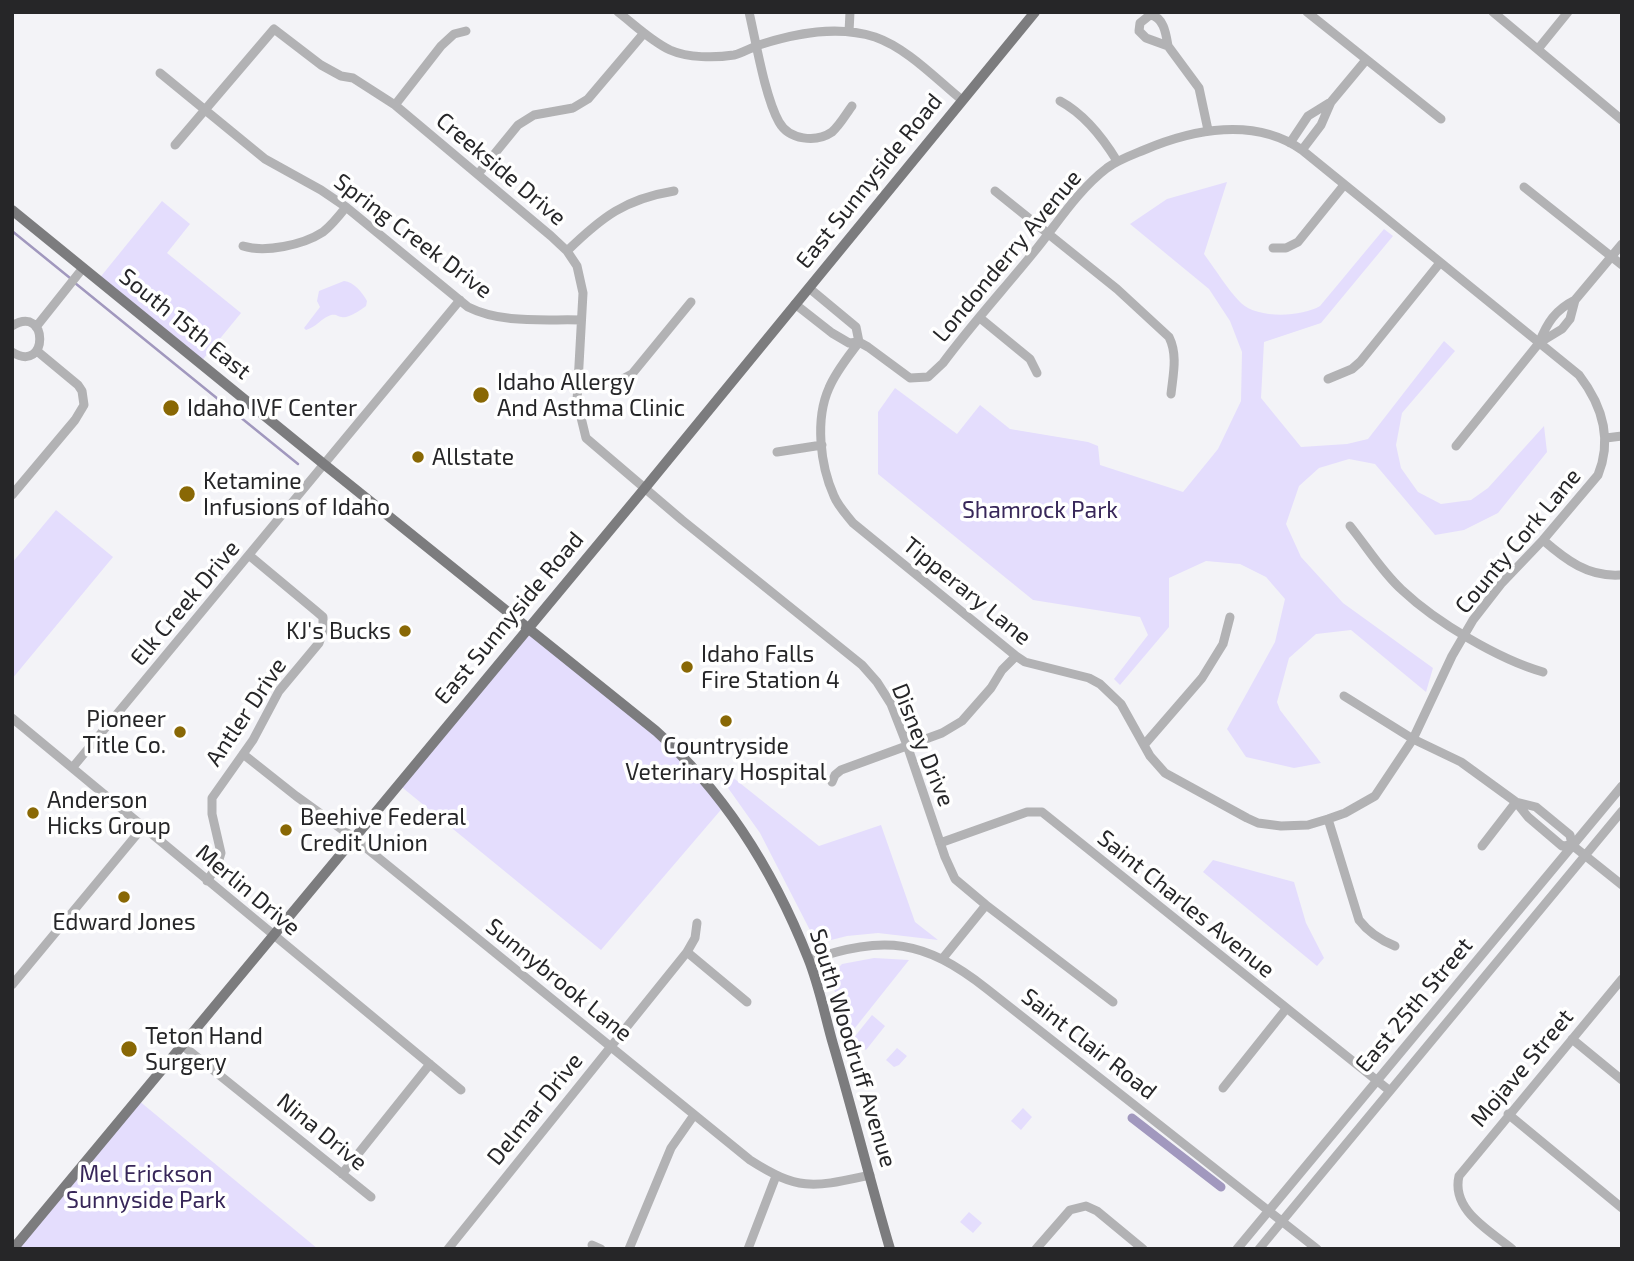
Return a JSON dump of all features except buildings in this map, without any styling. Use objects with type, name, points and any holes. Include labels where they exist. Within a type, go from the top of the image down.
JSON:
[{"type":"main road","name":"East Sunnyside Road","points":[[13,1249],[645,488],[1035,12]]},
{"type":"main road","name":"South 15th East","points":[[12,209],[80,272],[529,627]]},
{"type":"main road","name":"South Woodruff Avenue","points":[[529,627],[664,738],[725,805],[759,856],[786,905],[809,960],[890,1249]]},
{"type":"street","points":[[618,12],[643,33],[672,51],[689,55],[734,55],[757,46],[812,33],[849,32],[886,42],[962,100]]},
{"type":"street","points":[[749,12],[780,122],[787,131],[804,139],[830,134],[852,106]]},
{"type":"street","points":[[849,32],[850,12]]},
{"type":"street","points":[[1307,12],[1441,119]]},
{"type":"street","points":[[1493,12],[1622,120]]},
{"type":"street","points":[[1538,49],[1568,12]]},
{"type":"street","name":"Creekside Drive","points":[[205,110],[274,29],[321,65],[341,76],[365,84],[395,105],[478,174],[567,251],[577,266],[583,293],[577,401],[586,438],[645,488]]},
{"type":"street","points":[[395,105],[441,46],[454,34],[466,31]]},
{"type":"street","points":[[478,174],[518,125],[534,115],[573,108],[588,99],[643,33]]},
{"type":"street","points":[[1168,46],[1199,88],[1208,130]]},
{"type":"street","points":[[1302,150],[1321,125],[1331,102],[1366,60]]},
{"type":"street","name":"Spring Creek Drive","points":[[160,73],[265,159],[346,207],[460,300],[481,313],[501,317],[581,320]]},
{"type":"street","points":[[1060,101],[1088,123],[1117,161]]},
{"type":"street","points":[[1290,143],[1308,116],[1331,102]]},
{"type":"street","points":[[175,145],[205,110]]},
{"type":"street","name":"Londonderry Avenue","points":[[795,304],[847,342],[859,342],[910,378],[928,377],[981,318],[1088,184],[1117,161],[1158,144],[1208,130],[1249,131],[1290,143],[1302,150],[1539,343]]},
{"type":"street","points":[[1273,248],[1298,242],[1343,185]]},
{"type":"street","points":[[1524,187],[1622,265]]},
{"type":"street","points":[[567,251],[583,234],[622,205],[650,195],[674,191]]},
{"type":"street","points":[[995,191],[1116,289],[1169,337],[1174,357],[1171,394]]},
{"type":"street","points":[[243,246],[268,250],[321,233],[346,207]]},
{"type":"street","points":[[1456,446],[1539,343],[1545,326],[1555,314],[1575,300],[1622,244]]},
{"type":"street","points":[[1328,379],[1352,369],[1360,362],[1439,264]]},
{"type":"street","points":[[36,327],[80,272]]},
{"type":"street","name":"Londonderry Avenue","points":[[809,288],[856,327],[859,342]]},
{"type":"street","name":"Elk Creek Drive","points":[[73,767],[460,300]]},
{"type":"street","points":[[1539,343],[1562,329],[1570,319],[1575,300]]},
{"type":"street","points":[[579,388],[608,387],[622,382],[632,374],[691,302]]},
{"type":"street","points":[[981,318],[1030,359],[1037,373]]},
{"type":"street","points":[[12,326],[26,322],[36,327],[41,341],[37,351],[27,356],[12,353]]},
{"type":"street","name":"Tipperary Lane","points":[[859,342],[828,389],[823,407],[822,445],[835,499],[853,523],[1025,662],[1089,678],[1100,684],[1121,704],[1144,745],[1165,773],[1258,823],[1308,825],[1328,819]]},
{"type":"street","name":"County Cork Lane","points":[[1328,819],[1375,796],[1413,739],[1452,656],[1473,620],[1501,584],[1543,540],[1598,475],[1606,438],[1603,417],[1593,394],[1579,375],[1539,343]]},
{"type":"street","points":[[12,495],[84,405],[82,391],[78,385],[37,351]]},
{"type":"street","points":[[1606,438],[1622,436]]},
{"type":"street","points":[[777,452],[822,445]]},
{"type":"street","name":"Disney Drive","points":[[645,488],[862,665],[891,704],[949,870],[955,879],[1113,1002]]},
{"type":"street","points":[[1350,526],[1402,590],[1421,606],[1511,661],[1543,672]]},
{"type":"street","points":[[1543,540],[1565,559],[1589,572],[1620,575]]},
{"type":"street","name":"Antler Drive","points":[[207,881],[217,866],[221,853],[212,814],[212,798],[243,754],[279,691],[319,643],[323,631],[323,617],[250,556]]},
{"type":"street","points":[[1144,745],[1202,678],[1223,644],[1230,617]]},
{"type":"street","points":[[832,782],[841,770],[943,733],[962,721],[1016,656]]},
{"type":"street","points":[[1343,696],[1413,739],[1461,762],[1516,803],[1536,807],[1570,835],[1572,845],[1622,885]]},
{"type":"street","name":"Merlin Drive","points":[[12,718],[461,1090]]},
{"type":"street","name":"Sunnybrook Lane","points":[[243,754],[354,838],[750,1160],[787,1181],[829,1184],[870,1175]]},
{"type":"street","name":"East 25th Street","points":[[1237,1249],[1622,786]]},
{"type":"street","points":[[1482,846],[1516,803]]},
{"type":"street","name":"East 25th Street","points":[[1259,1249],[1622,811]]},
{"type":"street","name":"Saint Charles Avenue","points":[[940,843],[1027,812],[1042,812],[1390,1091]]},
{"type":"street","points":[[1328,819],[1359,920],[1367,930],[1395,946]]},
{"type":"street","points":[[12,985],[143,827]]},
{"type":"street","points":[[943,958],[986,905]]},
{"type":"street","name":"Delmar Drive","points":[[448,1249],[687,952],[695,938],[697,923]]},
{"type":"street","name":"Saint Clair Road","points":[[809,960],[838,950],[877,945],[907,947],[943,958],[972,977],[1317,1249]]},
{"type":"street","points":[[687,952],[747,1002]]},
{"type":"street","name":"Mojave Street","points":[[1512,1249],[1470,1214],[1458,1197],[1459,1176],[1622,979]]},
{"type":"street","points":[[1223,1088],[1286,1009]]},
{"type":"street","points":[[1572,1039],[1622,1080]]},
{"type":"street","name":"Nina Drive","points":[[182,1045],[372,1197]]},
{"type":"street","points":[[342,1174],[430,1064]]},
{"type":"street","points":[[1508,1114],[1622,1208]]},
{"type":"street","points":[[629,1249],[671,1147],[694,1115]]},
{"type":"street","points":[[748,1249],[776,1176]]},
{"type":"street","points":[[1036,1249],[1070,1210],[1086,1206],[1097,1211],[1143,1249]]},
{"type":"green space","name":"Shamrock Park","points":[[1227,182],[1204,254],[1236,298],[1258,312],[1291,314],[1320,306],[1384,229],[1393,236],[1321,323],[1264,342],[1261,398],[1301,447],[1347,444],[1368,439],[1444,341],[1455,351],[1402,413],[1396,445],[1401,468],[1418,492],[1441,504],[1471,500],[1488,488],[1544,426],[1547,452],[1498,513],[1464,530],[1435,535],[1375,464],[1349,459],[1319,468],[1299,486],[1286,524],[1301,557],[1343,603],[1433,668],[1426,692],[1351,630],[1316,634],[1289,658],[1277,702],[1280,710],[1321,763],[1294,768],[1246,757],[1227,729],[1275,642],[1285,599],[1266,577],[1240,564],[1206,561],[1169,578],[1169,627],[1120,685],[1114,679],[1148,635],[1140,617],[1033,600],[878,474],[878,412],[895,388],[957,434],[980,405],[1010,429],[1088,442],[1098,446],[1100,465],[1183,492],[1218,449],[1241,401],[1242,352],[1230,321],[1209,289],[1130,224],[1167,199]]},
{"type":"green space","points":[[162,201],[190,224],[167,253],[241,313],[200,363],[98,280]]},
{"type":"green space","points":[[344,281],[360,291],[367,301],[366,306],[347,317],[328,316],[306,330],[304,328],[320,307],[317,301],[319,291]]},
{"type":"green space","points":[[56,510],[113,557],[12,679],[12,563]]},
{"type":"green space","points":[[529,627],[672,745],[725,805],[601,950],[398,784]]},
{"type":"green space","points":[[726,772],[819,846],[881,825],[915,922],[938,940],[878,933],[847,936],[819,943],[815,940],[760,833],[721,778]]},
{"type":"green space","points":[[1213,860],[1294,882],[1306,923],[1324,958],[1317,966],[1203,872]]},
{"type":"green space","points":[[874,958],[909,960],[847,1038],[832,974],[842,964]]},
{"type":"green space","points":[[872,1015],[885,1026],[866,1050],[852,1040]]},
{"type":"green space","points":[[897,1048],[907,1056],[894,1067],[886,1060]]},
{"type":"green space","name":"Mel Erickson Sunnyside Park","points":[[138,1100],[318,1249],[14,1249]]},
{"type":"green space","points":[[1023,1108],[1032,1117],[1021,1130],[1011,1121]]},
{"type":"green space","points":[[969,1212],[982,1223],[973,1233],[960,1222]]},
{"type":"waterway","points":[[12,231],[70,278]]},
{"type":"waterway","points":[[75,283],[298,464]]},
{"type":"waterway","points":[[1132,1118],[1221,1187]]},
{"type":"place","name":"Idaho Allergy And Asthma Clinic","points":[[481,395]]},
{"type":"place","name":"Idaho IVF Center","points":[[171,408]]},
{"type":"place","name":"Allstate","points":[[418,457]]},
{"type":"place","name":"Ketamine Infusions of Idaho","points":[[187,494]]},
{"type":"place","name":"KJ's Bucks","points":[[405,631]]},
{"type":"place","name":"Idaho Falls Fire Station 4","points":[[687,667]]},
{"type":"place","name":"Countryside Veterinary Hospital","points":[[726,721]]},
{"type":"place","name":"Pioneer Title Co.","points":[[180,732]]},
{"type":"place","name":"Anderson Hicks Group","points":[[33,813]]},
{"type":"place","name":"Beehive Federal Credit Union","points":[[286,830]]},
{"type":"place","name":"Edward Jones","points":[[124,897]]},
{"type":"place","name":"Teton Hand Surgery","points":[[129,1049]]}]
